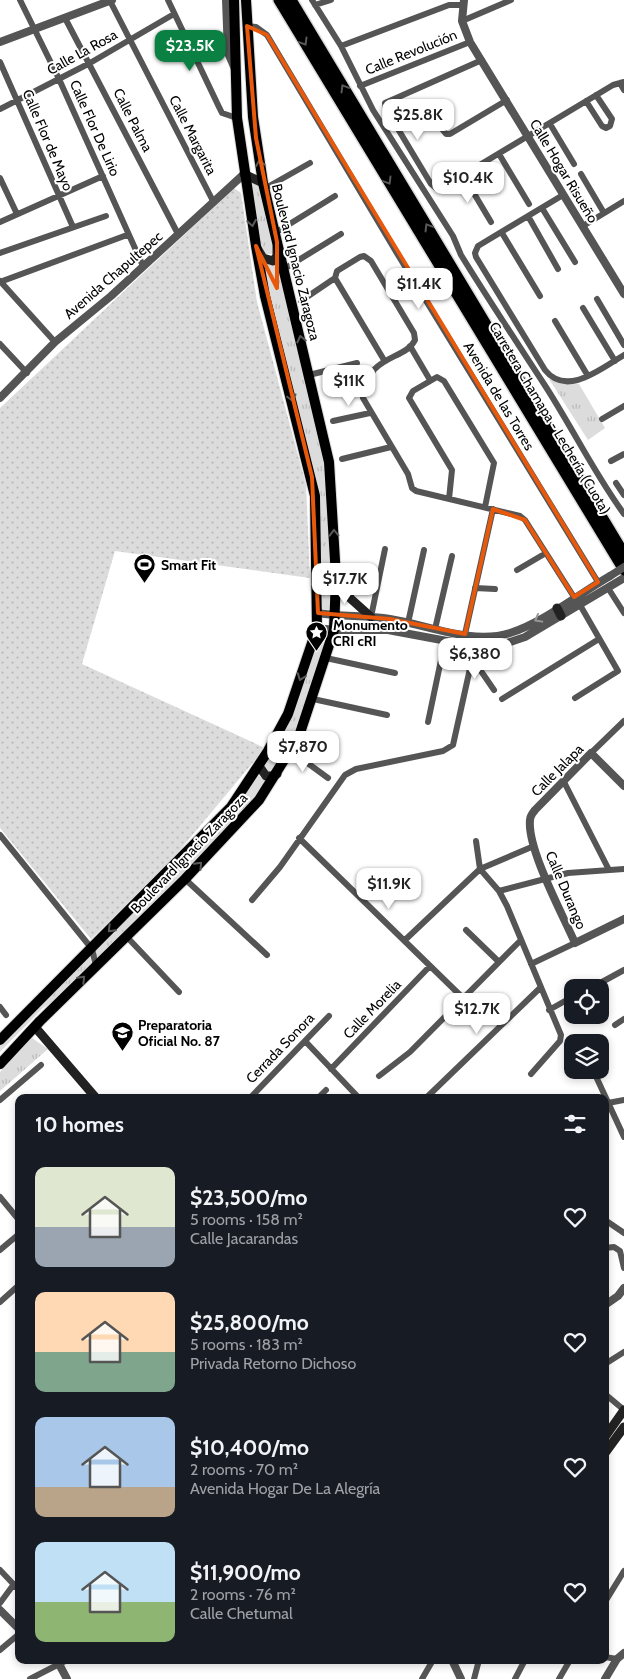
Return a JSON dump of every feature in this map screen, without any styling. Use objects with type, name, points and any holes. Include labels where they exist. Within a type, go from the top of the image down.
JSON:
[{"type":"highway","name":"Carretera Chamapa - Lechería (Cuota)","points":[[279,0],[624,568]]},
{"type":"highway","name":"Carretera Chamapa - Lechería (Cuota)","points":[[291,0],[624,554]]},
{"type":"main road","name":"Boulevard Ignacio Zaragoza","points":[[0,1040],[218,823],[240,796],[288,714],[317,628],[316,503],[312,476],[265,296],[244,174],[238,118],[234,0]]},
{"type":"main road","name":"Boulevard Ignacio Zaragoza","points":[[0,1064],[34,1027],[185,879],[246,816],[277,774],[291,751],[313,699],[334,630],[336,577],[329,462],[264,186],[253,117],[246,0]]},
{"type":"main road","points":[[244,174],[264,186]]},
{"type":"main road","points":[[256,246],[263,258],[272,261],[277,256],[276,238]]},
{"type":"main road","points":[[336,577],[351,599],[371,617]]},
{"type":"main road","points":[[259,766],[266,776],[277,774]]},
{"type":"main road","points":[[0,1055],[50,1004],[61,1000]]},
{"type":"main road","points":[[34,1027],[93,1094]]},
{"type":"main road","points":[[609,1431],[624,1410]]},
{"type":"main road","points":[[609,1448],[624,1427]]},
{"type":"street","name":"Calle Flor De Lirio","points":[[20,0],[59,79],[103,176],[127,235],[143,266]]},
{"type":"street","points":[[0,42],[111,0]]},
{"type":"street","name":"Calle Margarita","points":[[111,0],[213,201]]},
{"type":"street","points":[[168,0],[222,113],[238,118]]},
{"type":"street","points":[[226,0],[228,53],[236,71]]},
{"type":"street","points":[[331,0],[314,3],[341,46],[360,86],[429,202],[453,236],[461,256],[543,383],[597,475],[624,514]]},
{"type":"street","name":"Calle Revolución","points":[[462,21],[511,0]]},
{"type":"street","points":[[341,46],[449,5],[464,3],[462,21]]},
{"type":"street","name":"Calle La Rosa","points":[[0,109],[90,63],[174,14]]},
{"type":"street","name":"Calle Palma","points":[[65,18],[178,234]]},
{"type":"street","name":"Calle Hogar Risueño","points":[[462,21],[470,42],[624,294]]},
{"type":"street","name":"Avenida de las Torres","points":[[247,26],[256,27],[267,35],[398,255],[598,582]]},
{"type":"street","name":"Calle Revolución","points":[[360,86],[470,42]]},
{"type":"street","points":[[482,60],[385,103],[386,109],[431,184],[436,188],[463,175],[596,95],[622,82],[624,90]]},
{"type":"street","name":"Calle Flor de Mayo","points":[[0,62],[72,227]]},
{"type":"street","points":[[586,101],[602,126],[606,128],[610,126],[612,120],[596,95]]},
{"type":"street","points":[[429,125],[438,124],[444,132],[450,134],[507,100]]},
{"type":"street","points":[[550,124],[574,164]]},
{"type":"street","points":[[499,154],[529,204]]},
{"type":"street","points":[[264,186],[310,163]]},
{"type":"street","name":"Avenida Chapultepec","points":[[0,398],[27,373],[55,342],[143,266],[244,174]]},
{"type":"street","points":[[580,174],[604,213]]},
{"type":"street","points":[[463,175],[491,222]]},
{"type":"street","points":[[0,222],[103,176]]},
{"type":"street","points":[[0,178],[17,214]]},
{"type":"street","points":[[563,195],[478,246],[475,253],[476,257],[545,370],[552,377],[575,381],[588,376],[624,355]]},
{"type":"street","points":[[276,238],[335,196]]},
{"type":"street","points":[[583,226],[624,201]]},
{"type":"street","points":[[542,208],[575,262]]},
{"type":"street","points":[[0,253],[106,216]]},
{"type":"street","points":[[528,216],[558,269]]},
{"type":"street","points":[[502,233],[540,296]]},
{"type":"street","points":[[284,269],[341,234]]},
{"type":"street","points":[[55,342],[0,282],[127,235]]},
{"type":"street","points":[[301,301],[335,278],[337,271],[360,257],[368,258],[414,333],[415,340],[410,346],[384,360],[374,369],[363,395],[370,413],[410,477],[413,490],[514,513],[525,520],[574,597]]},
{"type":"street","points":[[335,278],[384,360]]},
{"type":"street","points":[[597,299],[624,344]]},
{"type":"street","points":[[583,308],[615,360]]},
{"type":"street","points":[[555,321],[588,376]]},
{"type":"street","points":[[0,344],[27,373]]},
{"type":"street","points":[[410,346],[430,380]]},
{"type":"street","points":[[309,375],[357,363]]},
{"type":"street","points":[[448,499],[452,470],[409,398],[413,392],[437,377],[444,381],[493,461],[494,468],[485,507]]},
{"type":"street","points":[[602,419],[624,406]]},
{"type":"street","points":[[333,422],[370,413]]},
{"type":"street","points":[[342,458],[391,447]]},
{"type":"street","points":[[612,461],[624,454]]},
{"type":"street","points":[[616,483],[624,495]]},
{"type":"street","points":[[465,634],[493,509]]},
{"type":"street","points":[[371,617],[385,549]]},
{"type":"street","points":[[408,622],[424,550]]},
{"type":"street","points":[[517,570],[546,553]]},
{"type":"street","points":[[435,629],[452,556]]},
{"type":"street","points":[[317,628],[334,630],[388,630],[475,646],[513,642],[559,612],[574,597],[624,568]]},
{"type":"street","points":[[318,613],[336,616],[371,617],[408,622],[465,634],[490,636],[510,633],[580,605],[624,578]]},
{"type":"street","points":[[611,586],[624,613]]},
{"type":"street","points":[[476,588],[495,589]]},
{"type":"street","points":[[574,698],[618,671],[580,605]]},
{"type":"street","points":[[502,699],[599,639]]},
{"type":"street","points":[[428,722],[445,641]]},
{"type":"street","points":[[252,900],[280,867],[341,779],[350,771],[443,751],[453,744],[475,646]]},
{"type":"street","points":[[326,658],[395,673]]},
{"type":"street","points":[[472,658],[494,690]]},
{"type":"street","points":[[313,699],[387,714]]},
{"type":"street","name":"Calle Jalapa","points":[[534,846],[530,818],[624,721]]},
{"type":"street","points":[[291,751],[328,778]]},
{"type":"street","points":[[591,753],[624,786]]},
{"type":"street","points":[[564,782],[608,868]]},
{"type":"street","points":[[0,835],[92,949],[96,966]]},
{"type":"street","points":[[299,838],[463,998]]},
{"type":"street","points":[[476,841],[480,869],[500,892],[561,1035],[560,1041],[531,1074]]},
{"type":"street","points":[[405,940],[480,869],[534,846]]},
{"type":"street","name":"Calle Durango","points":[[534,846],[575,943]]},
{"type":"street","points":[[500,892],[546,878],[608,868],[624,869]]},
{"type":"street","points":[[185,879],[267,955]]},
{"type":"street","points":[[531,964],[624,919]]},
{"type":"street","points":[[466,930],[498,961]]},
{"type":"street","points":[[126,936],[179,992]]},
{"type":"street","points":[[379,1076],[410,1052],[498,961],[520,941]]},
{"type":"street","name":"Calle Morelia","points":[[331,1069],[430,966]]},
{"type":"street","points":[[608,979],[624,970]]},
{"type":"street","points":[[430,1094],[540,988]]},
{"type":"street","points":[[549,1010],[564,1002]]},
{"type":"street","points":[[0,1007],[6,1015]]},
{"type":"street","name":"Cerrada Sonora","points":[[254,1094],[328,1016]]},
{"type":"street","points":[[615,1025],[624,1019]]},
{"type":"street","points":[[305,1041],[355,1094]]},
{"type":"street","points":[[0,1100],[41,1064]]},
{"type":"street","points":[[597,1079],[604,1094]]},
{"type":"street","points":[[322,1094],[326,1090]]},
{"type":"street","points":[[609,1104],[624,1100]]},
{"type":"street","points":[[609,1106],[624,1137]]},
{"type":"street","points":[[0,1197],[15,1215]]},
{"type":"street","points":[[609,1223],[624,1232]]},
{"type":"street","points":[[0,1250],[15,1237]]},
{"type":"street","points":[[609,1248],[620,1251],[624,1268]]},
{"type":"street","points":[[609,1302],[624,1288]]},
{"type":"street","points":[[0,1302],[15,1289]]},
{"type":"street","points":[[609,1361],[624,1352]]},
{"type":"street","points":[[609,1397],[624,1410]]},
{"type":"street","points":[[0,1570],[15,1586]]},
{"type":"street","points":[[609,1595],[624,1571]]},
{"type":"street","points":[[0,1603],[15,1588]]},
{"type":"street","points":[[0,1610],[15,1625]]},
{"type":"street","points":[[0,1650],[15,1637]]},
{"type":"street","points":[[605,1679],[617,1659],[624,1653]]},
{"type":"street","points":[[609,1658],[617,1659]]},
{"type":"street","points":[[30,1679],[54,1664]]},
{"type":"street","points":[[58,1664],[67,1679]]},
{"type":"street","points":[[422,1679],[431,1664]]},
{"type":"street","points":[[454,1664],[461,1679]]},
{"type":"street","points":[[474,1679],[478,1664]]},
{"type":"street","points":[[515,1679],[523,1664]]},
{"type":"street","points":[[559,1679],[568,1664]]},
{"type":"highlighted area","points":[[247,26],[267,35],[598,582],[574,597],[525,520],[493,509],[465,634],[390,619],[318,613],[312,477],[256,246],[277,288],[277,242],[256,138]]},
{"type":"green space","points":[[250,181],[261,184],[275,249],[274,254],[263,254]]},
{"type":"green space","points":[[234,188],[241,193],[257,302],[306,485],[310,578],[115,551],[82,664],[265,748],[165,868],[91,939],[0,828],[0,408]]},
{"type":"green space","points":[[278,260],[330,483],[331,609],[326,610],[321,608],[320,521],[268,294],[264,263],[272,265]]},
{"type":"green space","points":[[549,379],[579,384],[605,428],[588,440]]},
{"type":"green space","points":[[320,635],[327,639],[291,743],[272,775],[261,769],[282,740]]},
{"type":"green space","points":[[258,770],[260,777],[269,780],[249,807],[98,959],[93,949]]},
{"type":"green space","points":[[90,953],[91,963],[59,998],[43,1008],[0,1052],[0,1042]]},
{"type":"green space","points":[[32,1038],[48,1049],[0,1091],[0,1072]]},
{"type":"place","name":"Smart Fit","points":[[145,584]]},
{"type":"place","name":"Monumento CRI cRI","points":[[317,652]]},
{"type":"place","name":"Preparatoria Oficial No. 87","points":[[122,1052]]}]
